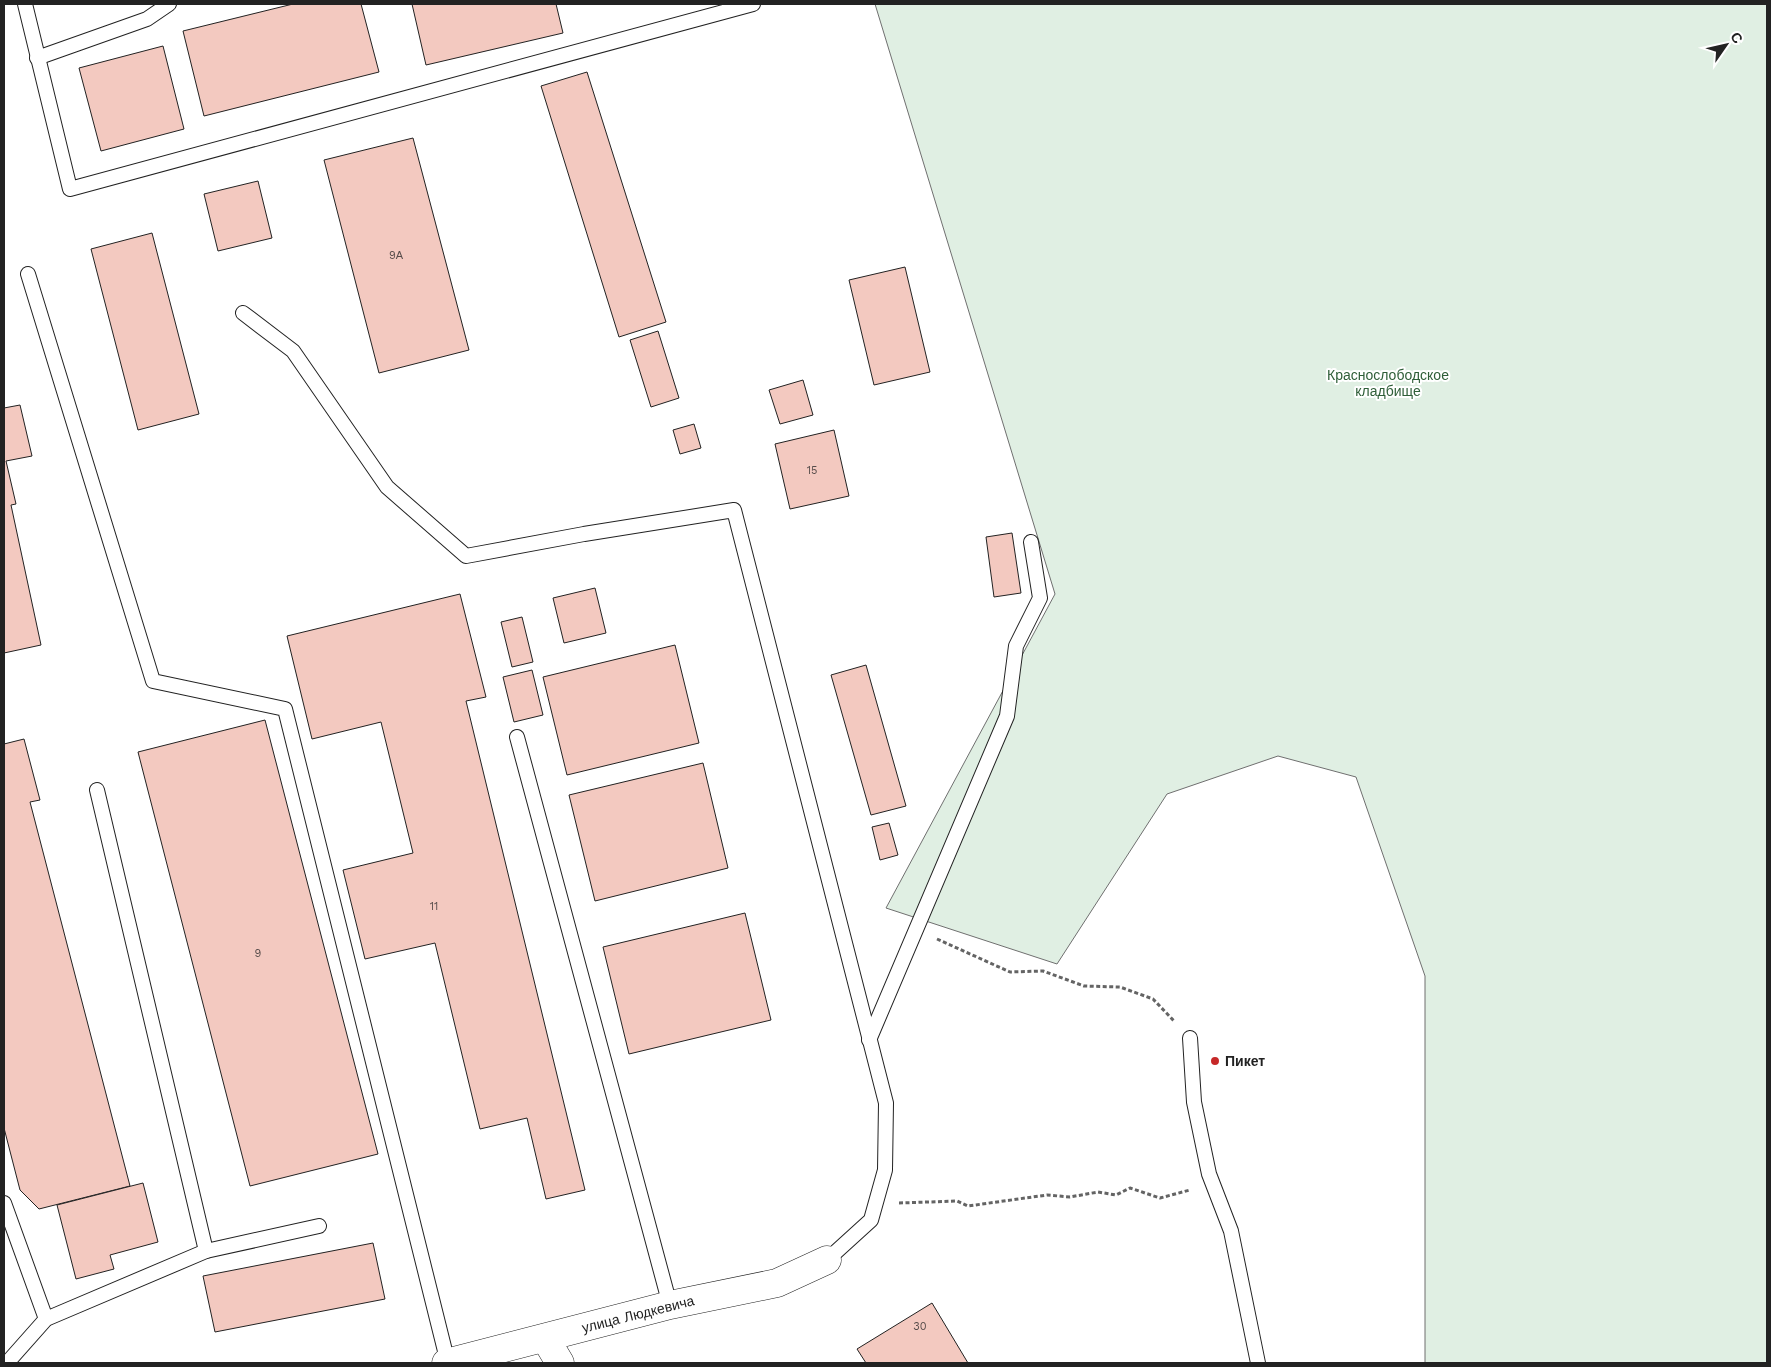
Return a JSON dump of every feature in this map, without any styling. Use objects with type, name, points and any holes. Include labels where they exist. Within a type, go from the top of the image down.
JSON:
[{"type":"street","name":"улица Людкевича","points":[[447,1363],[670,1305],[777,1283],[827,1260]]},
{"type":"street","points":[[545,1338],[560,1363]]},
{"type":"lane","points":[[25,4],[70,189],[753,4]]},
{"type":"lane","points":[[38,58],[147,20],[168,4]]},
{"type":"lane","points":[[28,274],[152,681],[285,708],[447,1363]]},
{"type":"lane","points":[[243,313],[293,351],[386,487],[466,556],[584,534],[734,510],[886,1103],[885,1170],[871,1220],[827,1260]]},
{"type":"lane","points":[[869,1040],[1007,716],[1016,646],[1040,598],[1031,542]]},
{"type":"lane","points":[[517,738],[670,1305]]},
{"type":"lane","points":[[97,790],[206,1251]]},
{"type":"lane","points":[[1190,1038],[1194,1102],[1209,1174],[1231,1231],[1258,1363]]},
{"type":"lane","points":[[4,1203],[46,1319]]},
{"type":"lane","points":[[7,1363],[46,1319],[206,1251],[320,1226]]},
{"type":"path","points":[[916,930],[1010,972],[1043,971],[1084,986],[1120,987],[1152,999],[1190,1038]]},
{"type":"path","points":[[876,1202],[926,1204],[957,1201],[968,1206],[1047,1195],[1070,1196],[1098,1192],[1116,1195],[1130,1188],[1160,1198],[1182,1191],[1214,1187]]},
{"type":"green space","name":"Краснослободское кладбище","points":[[875,4],[1767,4],[1767,1363],[1425,1363],[1425,976],[1356,777],[1278,756],[1167,794],[1057,964],[886,908],[1055,594]]},
{"type":"building","points":[[293,4],[361,4],[379,72],[204,116],[183,31]]},
{"type":"building","points":[[412,4],[556,4],[563,33],[426,65]]},
{"type":"building","points":[[163,46],[184,129],[101,151],[79,68]]},
{"type":"building","points":[[587,72],[666,322],[619,337],[541,86]]},
{"type":"building","points":[[413,138],[469,350],[379,373],[324,160]]},
{"type":"building","points":[[258,181],[272,238],[218,251],[204,194]]},
{"type":"building","points":[[152,233],[199,414],[138,430],[91,249]]},
{"type":"building","points":[[905,267],[930,372],[874,385],[849,280]]},
{"type":"building","points":[[658,331],[679,398],[651,407],[630,340]]},
{"type":"building","points":[[803,380],[813,415],[780,424],[769,390]]},
{"type":"building","points":[[20,405],[32,456],[6,461],[16,504],[11,505],[41,645],[4,653],[4,408]]},
{"type":"building","points":[[694,424],[701,448],[680,454],[673,430]]},
{"type":"building","points":[[834,430],[849,496],[790,509],[775,444]]},
{"type":"building","points":[[1012,533],[1021,593],[994,597],[986,537]]},
{"type":"building","points":[[595,588],[606,633],[564,643],[553,598]]},
{"type":"building","points":[[460,594],[486,697],[466,701],[585,1190],[546,1199],[527,1118],[480,1129],[435,943],[365,959],[343,870],[413,853],[381,722],[312,739],[287,636]]},
{"type":"building","points":[[522,617],[533,662],[512,667],[501,622]]},
{"type":"building","points":[[675,645],[699,743],[567,775],[543,677]]},
{"type":"building","points":[[866,665],[906,806],[871,815],[831,675]]},
{"type":"building","points":[[532,670],[543,715],[514,722],[503,677]]},
{"type":"building","points":[[265,720],[378,1154],[250,1186],[138,752]]},
{"type":"building","points":[[24,739],[40,800],[30,802],[130,1186],[39,1209],[20,1190],[4,1128],[4,744]]},
{"type":"building","points":[[703,763],[728,868],[595,901],[569,795]]},
{"type":"building","points":[[889,823],[898,855],[880,860],[872,827]]},
{"type":"building","points":[[745,913],[771,1020],[629,1054],[603,947]]},
{"type":"building","points":[[143,1183],[158,1242],[110,1255],[114,1269],[76,1279],[57,1205]]},
{"type":"building","points":[[373,1243],[385,1299],[215,1332],[203,1276]]},
{"type":"building","points":[[932,1303],[968,1363],[866,1363],[857,1349]]},
{"type":"place","name":"Пикет","points":[[1215,1061]]}]
